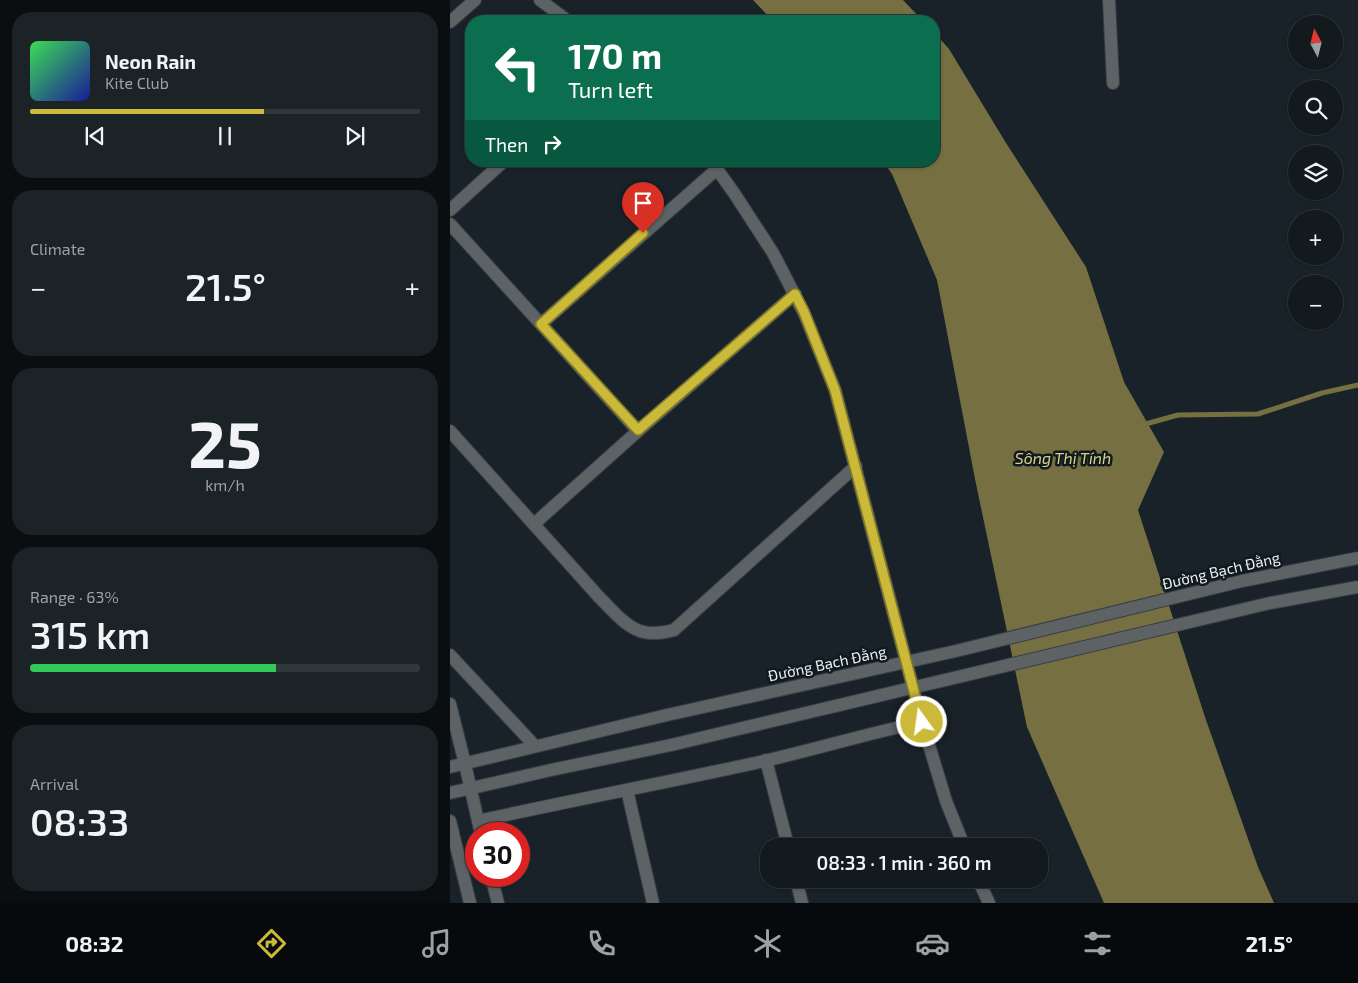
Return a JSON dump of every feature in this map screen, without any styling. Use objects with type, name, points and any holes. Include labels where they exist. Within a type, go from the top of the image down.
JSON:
[{"type":"street","points":[[450,22],[475,0]]},
{"type":"street","points":[[540,0],[560,15]]},
{"type":"street","points":[[1108,0],[1113,83]]},
{"type":"street","points":[[450,210],[497,167]]},
{"type":"street","points":[[541,324],[712,167]]},
{"type":"street","points":[[715,167],[773,253],[795,294],[835,390],[922,722],[946,801],[961,838]]},
{"type":"street","points":[[450,224],[638,430]]},
{"type":"street","points":[[534,524],[638,430],[795,294]]},
{"type":"street","points":[[450,432],[599,597],[625,623],[636,630],[655,634],[674,630],[856,466]]},
{"type":"street","name":"Đường Bạch Đằng","points":[[450,767],[667,715],[956,651],[1242,581],[1358,558]]},
{"type":"street","points":[[450,793],[671,745],[1270,603],[1358,587]]},
{"type":"street","points":[[450,655],[535,746]]},
{"type":"street","points":[[450,704],[466,764],[478,821],[766,760],[922,722]]},
{"type":"street","points":[[766,760],[786,838]]},
{"type":"street","points":[[627,790],[653,903]]},
{"type":"street","points":[[450,820],[470,903]]},
{"type":"street","points":[[494,887],[498,903]]},
{"type":"street","points":[[798,888],[802,903]]},
{"type":"street","points":[[982,888],[989,903]]},
{"type":"water","points":[[753,0],[903,0],[917,15],[767,15]]},
{"type":"water","name":"Sông Thị Tính","points":[[940,39],[949,49],[1006,143],[1086,267],[1124,382],[1164,452],[1138,510],[1206,720],[1258,867],[1274,903],[1104,903],[1027,727],[975,479],[937,280],[892,174],[887,167],[940,167]]},
{"type":"waterway","points":[[1142,425],[1178,415],[1258,414],[1322,393],[1358,385]]},
{"type":"route","points":[[643,233],[541,324],[638,430],[795,294],[835,390],[922,722]]}]
